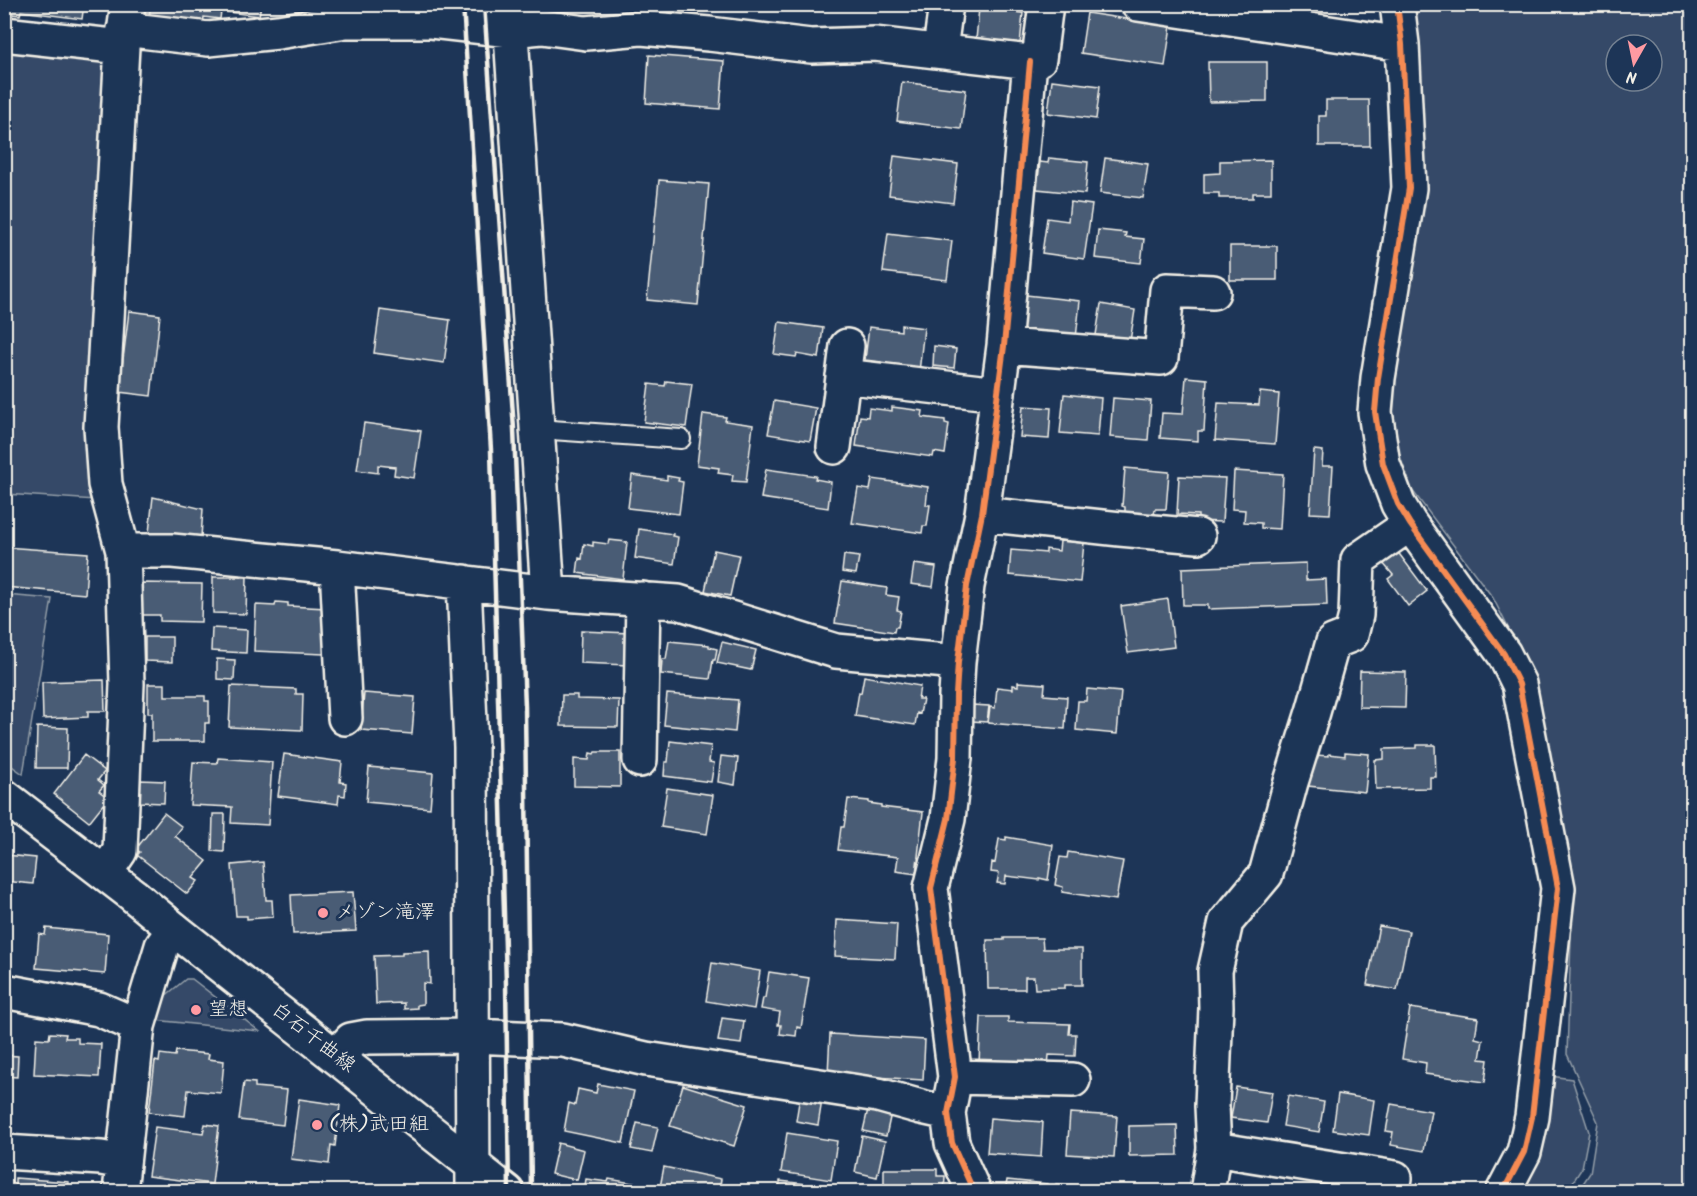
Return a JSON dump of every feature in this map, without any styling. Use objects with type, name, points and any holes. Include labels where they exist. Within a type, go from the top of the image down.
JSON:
[{"type":"street","points":[[940,50],[946,4]]},
{"type":"street","points":[[4,34],[125,27],[208,39],[278,32],[346,21],[431,21],[510,17],[542,27],[586,33],[641,28],[811,46],[875,44],[1030,62],[1039,59],[1046,4]]},
{"type":"street","points":[[1138,4],[1402,44]]},
{"type":"street","points":[[1397,4],[1402,44],[1409,188],[1378,378],[1375,412],[1383,464],[1398,504],[1410,524],[1504,654],[1519,684],[1558,888],[1532,1117],[1524,1152],[1503,1191]]},
{"type":"street","points":[[510,17],[548,593]]},
{"type":"street","points":[[105,873],[120,851],[127,684],[123,552],[105,484],[101,427],[125,27]]},
{"type":"street","points":[[974,1191],[952,1143],[948,1113],[955,1077],[931,888],[948,819],[955,758],[958,662],[967,586],[982,514],[1004,346],[1030,62]]},
{"type":"street","points":[[1004,346],[1161,358],[1167,290],[1213,292]]},
{"type":"street","points":[[834,447],[845,361],[998,394]]},
{"type":"street","points":[[982,514],[1198,536]]},
{"type":"street","points":[[1207,1191],[1214,1149],[1212,1106],[1215,971],[1226,922],[1266,874],[1333,642],[1352,634],[1356,615],[1358,560],[1410,524]]},
{"type":"street","points":[[123,552],[172,551],[337,567],[548,593],[678,602],[836,651],[958,662]]},
{"type":"street","points":[[337,567],[345,718]]},
{"type":"street","points":[[464,582],[471,747],[474,1178]]},
{"type":"street","points":[[640,760],[643,599]]},
{"type":"street","name":"白石千曲線","points":[[4,796],[336,1056],[474,1178],[507,1191]]},
{"type":"street","points":[[121,1177],[138,1026],[162,946],[174,929]]},
{"type":"street","points":[[4,991],[99,1009],[138,1026]]},
{"type":"street","points":[[336,1056],[351,1040],[367,1037],[473,1036],[563,1040],[646,1059],[878,1095],[948,1113]]},
{"type":"street","points":[[955,1077],[1073,1080]]},
{"type":"street","points":[[1214,1149],[1395,1178],[1392,1191]]},
{"type":"street","points":[[4,1152],[100,1158],[121,1177]]},
{"type":"lane","points":[[537,429],[681,439]]},
{"type":"shaded area","points":[[1411,5],[1692,5],[1692,1191],[1578,1191],[1590,1173],[1598,1122],[1567,1054],[1573,881],[1530,671],[1493,598],[1406,482],[1391,439],[1387,397]]},
{"type":"shaded area","points":[[5,47],[101,58],[109,67],[96,500],[5,494]]},
{"type":"shaded area","points":[[5,595],[52,599],[23,774],[5,761]]},
{"type":"shaded area","points":[[186,979],[192,979],[259,1031],[155,1020],[164,997]]},
{"type":"shaded area","points":[[1550,1076],[1572,1079],[1589,1132],[1582,1168],[1567,1191],[1515,1192]]},
{"type":"building","points":[[4,4],[84,4],[82,19],[21,11],[20,15],[4,13]]},
{"type":"building","points":[[151,4],[261,4],[259,16],[221,11],[220,19],[204,17],[203,24],[149,17]]},
{"type":"building","points":[[979,8],[1023,13],[1020,45],[976,40]]},
{"type":"building","points":[[1087,13],[1171,26],[1165,66],[1081,53]]},
{"type":"building","points":[[649,55],[724,61],[720,109],[646,103]]},
{"type":"building","points":[[1208,62],[1267,62],[1267,101],[1209,102]]},
{"type":"building","points":[[1052,80],[1100,86],[1096,119],[1048,113]]},
{"type":"building","points":[[902,82],[966,90],[961,129],[897,121]]},
{"type":"building","points":[[1326,100],[1369,100],[1370,146],[1319,146],[1319,116],[1326,116]]},
{"type":"building","points":[[894,156],[958,164],[953,203],[889,195]]},
{"type":"building","points":[[1049,158],[1088,162],[1085,194],[1037,189],[1040,162],[1048,163]]},
{"type":"building","points":[[1105,158],[1148,164],[1143,198],[1100,193]]},
{"type":"building","points":[[1271,160],[1271,193],[1253,193],[1253,198],[1219,198],[1219,193],[1204,193],[1204,174],[1220,173],[1220,161]]},
{"type":"building","points":[[659,180],[709,184],[698,305],[647,300]]},
{"type":"building","points":[[1070,202],[1092,205],[1084,259],[1042,253],[1047,218],[1068,221]]},
{"type":"building","points":[[1098,230],[1126,233],[1125,237],[1144,239],[1141,263],[1095,258]]},
{"type":"building","points":[[888,233],[952,241],[947,280],[883,272]]},
{"type":"building","points":[[1230,246],[1277,246],[1277,280],[1230,280]]},
{"type":"building","points":[[1026,295],[1080,301],[1076,338],[1022,332]]},
{"type":"building","points":[[1101,304],[1135,310],[1130,341],[1096,335]]},
{"type":"building","points":[[380,310],[450,320],[444,363],[374,353]]},
{"type":"building","points":[[129,311],[160,315],[151,396],[119,392]]},
{"type":"building","points":[[779,322],[823,328],[819,358],[797,354],[796,357],[774,354]]},
{"type":"building","points":[[901,325],[924,328],[919,372],[881,367],[881,362],[865,360],[869,327],[901,331]]},
{"type":"building","points":[[934,346],[956,349],[954,368],[933,366]]},
{"type":"building","points":[[1186,377],[1207,379],[1204,431],[1198,431],[1198,441],[1160,438],[1162,413],[1183,414]]},
{"type":"building","points":[[666,381],[692,384],[686,427],[644,422],[649,384],[665,386]]},
{"type":"building","points":[[1260,392],[1279,394],[1275,444],[1215,440],[1218,403],[1259,405]]},
{"type":"building","points":[[1064,394],[1101,398],[1098,436],[1060,433]]},
{"type":"building","points":[[1113,398],[1151,401],[1148,440],[1110,437]]},
{"type":"building","points":[[774,401],[816,408],[810,441],[768,434]]},
{"type":"building","points":[[1023,406],[1051,408],[1049,439],[1020,437]]},
{"type":"building","points":[[892,407],[923,411],[922,417],[945,420],[945,423],[949,424],[945,454],[934,452],[933,457],[856,446],[860,416],[868,417],[869,408],[892,411]]},
{"type":"building","points":[[703,414],[726,417],[725,421],[753,425],[746,482],[732,481],[733,475],[718,473],[719,468],[697,465]]},
{"type":"building","points":[[364,423],[421,431],[414,478],[394,475],[395,467],[378,465],[378,473],[357,470]]},
{"type":"building","points":[[1314,450],[1323,451],[1322,466],[1333,466],[1330,514],[1310,513]]},
{"type":"building","points":[[1125,468],[1169,472],[1166,509],[1155,509],[1154,515],[1125,513],[1125,507],[1122,506]]},
{"type":"building","points":[[766,469],[816,476],[815,479],[831,482],[828,508],[761,498]]},
{"type":"building","points":[[1234,471],[1283,474],[1280,529],[1261,528],[1261,523],[1244,522],[1245,510],[1232,509]]},
{"type":"building","points":[[632,475],[667,480],[667,476],[679,478],[678,481],[683,482],[679,514],[628,508]]},
{"type":"building","points":[[1179,476],[1225,478],[1222,522],[1198,521],[1198,515],[1177,514]]},
{"type":"building","points":[[872,479],[928,487],[926,505],[930,505],[927,526],[923,526],[922,533],[852,523],[858,488],[870,490]]},
{"type":"building","points":[[153,497],[203,509],[201,537],[149,533]]},
{"type":"building","points":[[639,529],[673,534],[672,536],[678,537],[674,564],[635,558]]},
{"type":"building","points":[[609,540],[627,542],[623,579],[577,573],[584,544],[593,546],[593,542],[608,544]]},
{"type":"building","points":[[1060,541],[1084,543],[1080,582],[1009,575],[1011,550],[1046,553],[1046,549],[1059,551]]},
{"type":"building","points":[[4,547],[88,553],[85,594],[4,587]]},
{"type":"building","points":[[714,550],[739,555],[730,596],[705,591]]},
{"type":"building","points":[[1397,551],[1427,591],[1408,606],[1388,579],[1393,575],[1382,562]]},
{"type":"building","points":[[844,555],[859,557],[856,574],[842,572]]},
{"type":"building","points":[[1306,563],[1306,580],[1326,579],[1327,605],[1208,609],[1208,605],[1183,605],[1182,568]]},
{"type":"building","points":[[914,564],[936,567],[933,587],[911,584]]},
{"type":"building","points":[[213,577],[247,577],[246,614],[213,613]]},
{"type":"building","points":[[842,581],[887,588],[886,595],[899,597],[897,610],[901,611],[898,627],[895,627],[894,632],[835,623]]},
{"type":"building","points":[[142,583],[202,584],[201,622],[160,621],[160,615],[142,615]]},
{"type":"building","points":[[1168,599],[1174,647],[1128,653],[1121,606]]},
{"type":"building","points":[[276,602],[288,603],[288,606],[326,608],[324,654],[254,651],[256,605],[275,606]]},
{"type":"building","points":[[212,628],[247,630],[246,653],[211,651]]},
{"type":"building","points":[[581,631],[630,633],[628,665],[580,663]]},
{"type":"building","points":[[145,637],[172,637],[172,662],[145,661]]},
{"type":"building","points":[[669,641],[709,645],[717,649],[710,679],[661,674],[662,659],[666,659]]},
{"type":"building","points":[[722,642],[756,650],[751,670],[717,663]]},
{"type":"building","points":[[217,659],[235,660],[234,680],[217,679]]},
{"type":"building","points":[[1360,671],[1406,672],[1405,708],[1359,707]]},
{"type":"building","points":[[864,676],[920,686],[918,699],[923,699],[915,725],[855,716]]},
{"type":"building","points":[[104,680],[105,711],[88,711],[88,717],[43,719],[42,682]]},
{"type":"building","points":[[1018,682],[1045,684],[1044,695],[1067,697],[1065,729],[988,723],[990,707],[995,708],[997,687],[1013,689],[1013,685],[1018,686]]},
{"type":"building","points":[[148,684],[165,684],[165,696],[205,696],[205,701],[209,701],[209,723],[205,723],[205,741],[152,741],[152,713],[148,713]]},
{"type":"building","points":[[231,686],[296,689],[296,694],[303,694],[302,730],[229,727]]},
{"type":"building","points":[[1087,689],[1121,692],[1117,734],[1076,730],[1078,701],[1086,701]]},
{"type":"building","points":[[364,693],[415,697],[412,734],[361,730]]},
{"type":"building","points":[[667,694],[738,700],[735,732],[664,725]]},
{"type":"building","points":[[562,695],[577,695],[577,699],[619,700],[618,727],[561,726]]},
{"type":"building","points":[[972,705],[989,706],[987,722],[971,721]]},
{"type":"building","points":[[37,727],[68,728],[67,768],[36,768]]},
{"type":"building","points":[[670,741],[711,746],[709,762],[714,763],[711,782],[664,776]]},
{"type":"building","points":[[1417,745],[1435,745],[1436,777],[1430,777],[1430,788],[1376,789],[1375,760],[1384,759],[1384,749],[1417,748]]},
{"type":"building","points":[[620,752],[620,787],[574,786],[574,759],[589,760],[590,753]]},
{"type":"building","points":[[1345,752],[1369,754],[1365,792],[1308,786],[1310,764],[1314,764],[1315,755],[1345,756]]},
{"type":"building","points":[[284,754],[342,762],[340,782],[346,783],[345,796],[339,795],[338,804],[278,796]]},
{"type":"building","points":[[84,755],[105,771],[98,780],[104,785],[99,791],[108,798],[89,822],[54,794]]},
{"type":"building","points":[[721,756],[738,758],[735,785],[718,782]]},
{"type":"building","points":[[218,758],[272,762],[268,825],[231,823],[232,807],[190,805],[193,762],[217,763]]},
{"type":"building","points":[[369,767],[433,773],[430,808],[366,802]]},
{"type":"building","points":[[139,780],[165,781],[164,803],[138,802]]},
{"type":"building","points":[[667,788],[713,795],[707,834],[661,827]]},
{"type":"building","points":[[848,799],[869,801],[881,807],[923,812],[916,874],[896,871],[898,857],[838,850]]},
{"type":"building","points":[[164,813],[182,827],[175,836],[207,861],[193,878],[198,881],[187,894],[137,855],[140,852],[136,849]]},
{"type":"building","points":[[213,814],[225,814],[224,852],[212,851]]},
{"type":"building","points":[[1006,837],[1053,845],[1048,880],[1006,876],[1005,884],[997,883],[999,873],[991,872],[992,862],[995,863],[999,839],[1006,840]]},
{"type":"building","points":[[1068,852],[1123,861],[1116,900],[1062,892],[1063,887],[1055,885],[1060,857],[1067,858]]},
{"type":"building","points":[[6,855],[36,858],[33,884],[4,881]]},
{"type":"building","points":[[263,862],[266,900],[272,900],[273,917],[247,919],[247,916],[236,916],[232,865]]},
{"type":"building","name":"メゾン滝澤","points":[[353,892],[356,931],[293,934],[291,895]]},
{"type":"building","points":[[837,920],[897,924],[895,959],[835,956]]},
{"type":"building","points":[[1379,926],[1409,931],[1397,990],[1367,985]]},
{"type":"building","points":[[46,928],[108,934],[105,974],[36,968],[39,934],[45,935]]},
{"type":"building","points":[[1004,938],[1042,938],[1043,949],[1082,949],[1082,985],[1035,989],[1034,977],[1025,977],[1025,989],[988,989],[987,940],[1004,940]]},
{"type":"building","points":[[429,951],[430,984],[423,983],[423,1004],[417,1005],[417,1008],[404,1009],[404,1003],[376,1004],[374,956]]},
{"type":"building","points":[[712,963],[760,971],[754,1009],[706,1001]]},
{"type":"building","points":[[769,972],[809,978],[801,1028],[797,1027],[796,1036],[780,1034],[781,1025],[778,1025],[780,1012],[761,1009]]},
{"type":"building","points":[[1410,1008],[1478,1018],[1475,1038],[1483,1040],[1480,1059],[1488,1060],[1485,1082],[1425,1074],[1426,1063],[1402,1059]]},
{"type":"building","points":[[981,1017],[1008,1017],[1008,1022],[1070,1024],[1069,1034],[1076,1034],[1075,1056],[1049,1055],[1048,1066],[979,1064]]},
{"type":"building","points":[[722,1018],[744,1021],[741,1044],[718,1041]]},
{"type":"building","points":[[50,1033],[66,1034],[65,1038],[78,1038],[78,1043],[101,1044],[99,1077],[34,1074],[36,1038],[49,1039]]},
{"type":"building","points":[[830,1034],[925,1040],[923,1080],[828,1074]]},
{"type":"building","points":[[176,1051],[209,1054],[208,1059],[224,1061],[221,1093],[188,1090],[185,1116],[149,1112],[155,1061],[159,1062],[160,1054],[175,1056]]},
{"type":"building","points":[[4,1055],[18,1056],[17,1077],[4,1076]]},
{"type":"building","points":[[244,1082],[255,1083],[255,1087],[287,1090],[283,1125],[239,1120]]},
{"type":"building","points":[[598,1084],[634,1091],[623,1143],[564,1131],[569,1103],[575,1105],[578,1089],[596,1093]]},
{"type":"building","points":[[683,1085],[747,1105],[734,1146],[670,1126]]},
{"type":"building","points":[[1236,1087],[1272,1092],[1267,1123],[1231,1118]]},
{"type":"building","points":[[1338,1094],[1374,1100],[1369,1135],[1333,1130]]},
{"type":"building","points":[[800,1096],[822,1100],[818,1125],[796,1121]]},
{"type":"building","points":[[1288,1096],[1324,1102],[1319,1132],[1283,1126]]},
{"type":"building","name":"(株)武田組","points":[[299,1099],[340,1105],[335,1146],[331,1145],[329,1164],[291,1159]]},
{"type":"building","points":[[1391,1104],[1431,1111],[1424,1151],[1391,1145],[1393,1132],[1386,1131]]},
{"type":"building","points":[[868,1109],[891,1113],[886,1136],[863,1131]]},
{"type":"building","points":[[1070,1113],[1117,1116],[1114,1157],[1067,1154]]},
{"type":"building","points":[[990,1118],[1043,1122],[1041,1157],[987,1153]]},
{"type":"building","points":[[637,1123],[658,1127],[652,1153],[631,1149]]},
{"type":"building","points":[[205,1124],[219,1126],[212,1184],[148,1176],[155,1127],[203,1133]]},
{"type":"building","points":[[1177,1125],[1178,1155],[1129,1156],[1129,1126]]},
{"type":"building","points":[[787,1133],[837,1141],[831,1180],[781,1172]]},
{"type":"building","points":[[862,1136],[885,1141],[877,1177],[855,1172]]},
{"type":"building","points":[[558,1143],[584,1150],[577,1180],[551,1174]]},
{"type":"building","points":[[664,1167],[721,1179],[719,1192],[659,1192]]},
{"type":"building","points":[[884,1169],[937,1169],[937,1176],[945,1176],[944,1192],[884,1192]]},
{"type":"building","points":[[15,1178],[69,1182],[68,1192],[15,1192]]},
{"type":"building","points":[[586,1179],[608,1182],[609,1179],[645,1185],[644,1192],[584,1192]]},
{"type":"building","points":[[1007,1180],[1047,1184],[1046,1192],[1005,1192]]},
{"type":"building","points":[[780,1181],[805,1184],[804,1192],[779,1192]]},
{"type":"building","points":[[1056,1184],[1089,1186],[1088,1192],[1055,1192]]},
{"type":"building","points":[[1226,1188],[1246,1191],[1246,1189],[1261,1191],[1226,1192]]},
{"type":"railway","points":[[463,4],[491,450],[506,984],[509,1192]]},
{"type":"railway","points":[[484,4],[514,429],[525,706],[531,1192]]},
{"type":"cycle path","points":[[1397,4],[1402,44],[1409,188],[1378,378],[1375,412],[1383,464],[1398,504],[1410,524],[1504,654],[1519,684],[1558,888],[1532,1117],[1524,1152],[1503,1192]]},
{"type":"cycle path","points":[[974,1192],[952,1143],[948,1113],[955,1077],[931,888],[948,819],[955,758],[958,662],[967,586],[982,514],[1004,346],[1030,62]]},
{"type":"place","name":"メゾン滝澤","points":[[323,913]]},
{"type":"place","name":"望想","points":[[196,1010]]},
{"type":"place","name":"(株)武田組","points":[[317,1125]]}]
